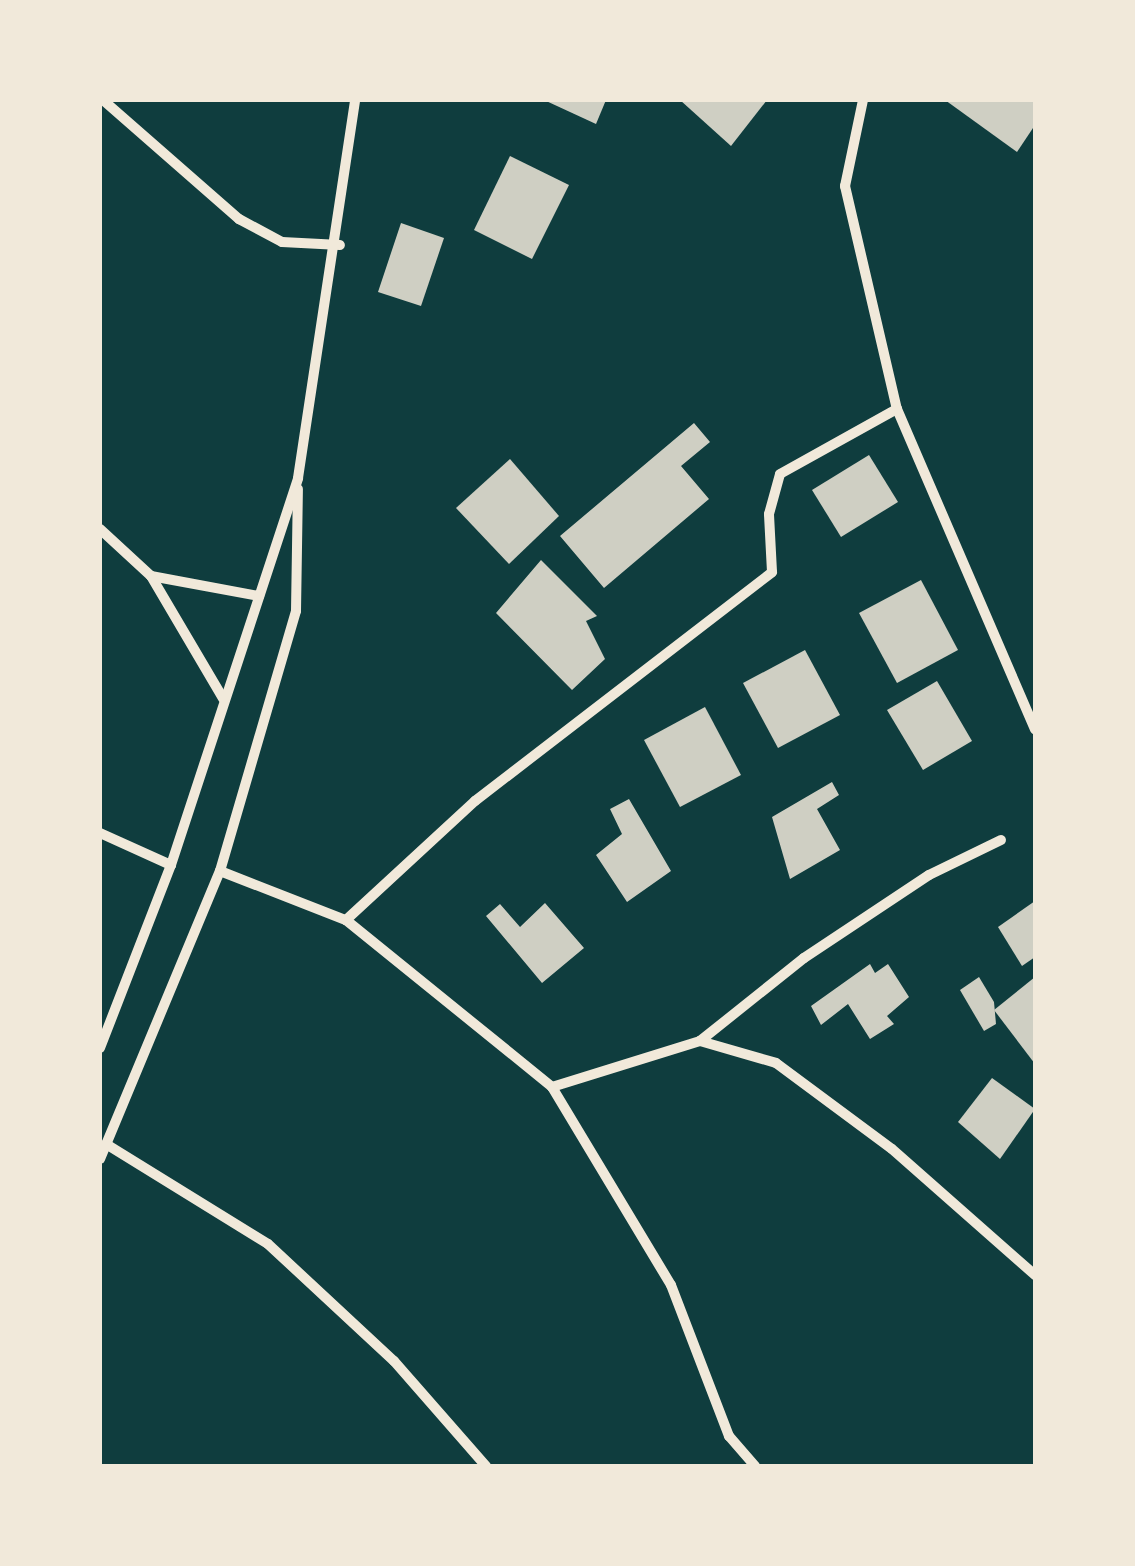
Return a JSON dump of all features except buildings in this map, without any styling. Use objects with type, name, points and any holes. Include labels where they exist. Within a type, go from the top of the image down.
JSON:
[{"type":"street","points":[[103,100],[239,219],[282,242],[340,245]]},
{"type":"street","points":[[100,1048],[171,865],[298,478],[340,245],[355,100]]},
{"type":"street","points":[[863,100],[846,186],[897,408],[1035,730]]},
{"type":"street","points":[[346,920],[475,801],[772,572],[769,514],[780,474],[897,408]]},
{"type":"street","points":[[100,1158],[220,871],[296,612],[298,478]]},
{"type":"street","points":[[100,529],[152,576],[223,698]]},
{"type":"street","points":[[152,576],[260,596]]},
{"type":"street","points":[[100,832],[171,865]]},
{"type":"street","points":[[552,1088],[700,1041],[820,948],[1001,840]]},
{"type":"street","points":[[220,871],[346,920],[552,1088],[671,1284],[729,1436],[755,1466]]},
{"type":"street","points":[[700,1041],[776,1063],[892,1149],[1035,1275]]},
{"type":"street","points":[[106,1144],[268,1244],[394,1361],[486,1466]]}]
